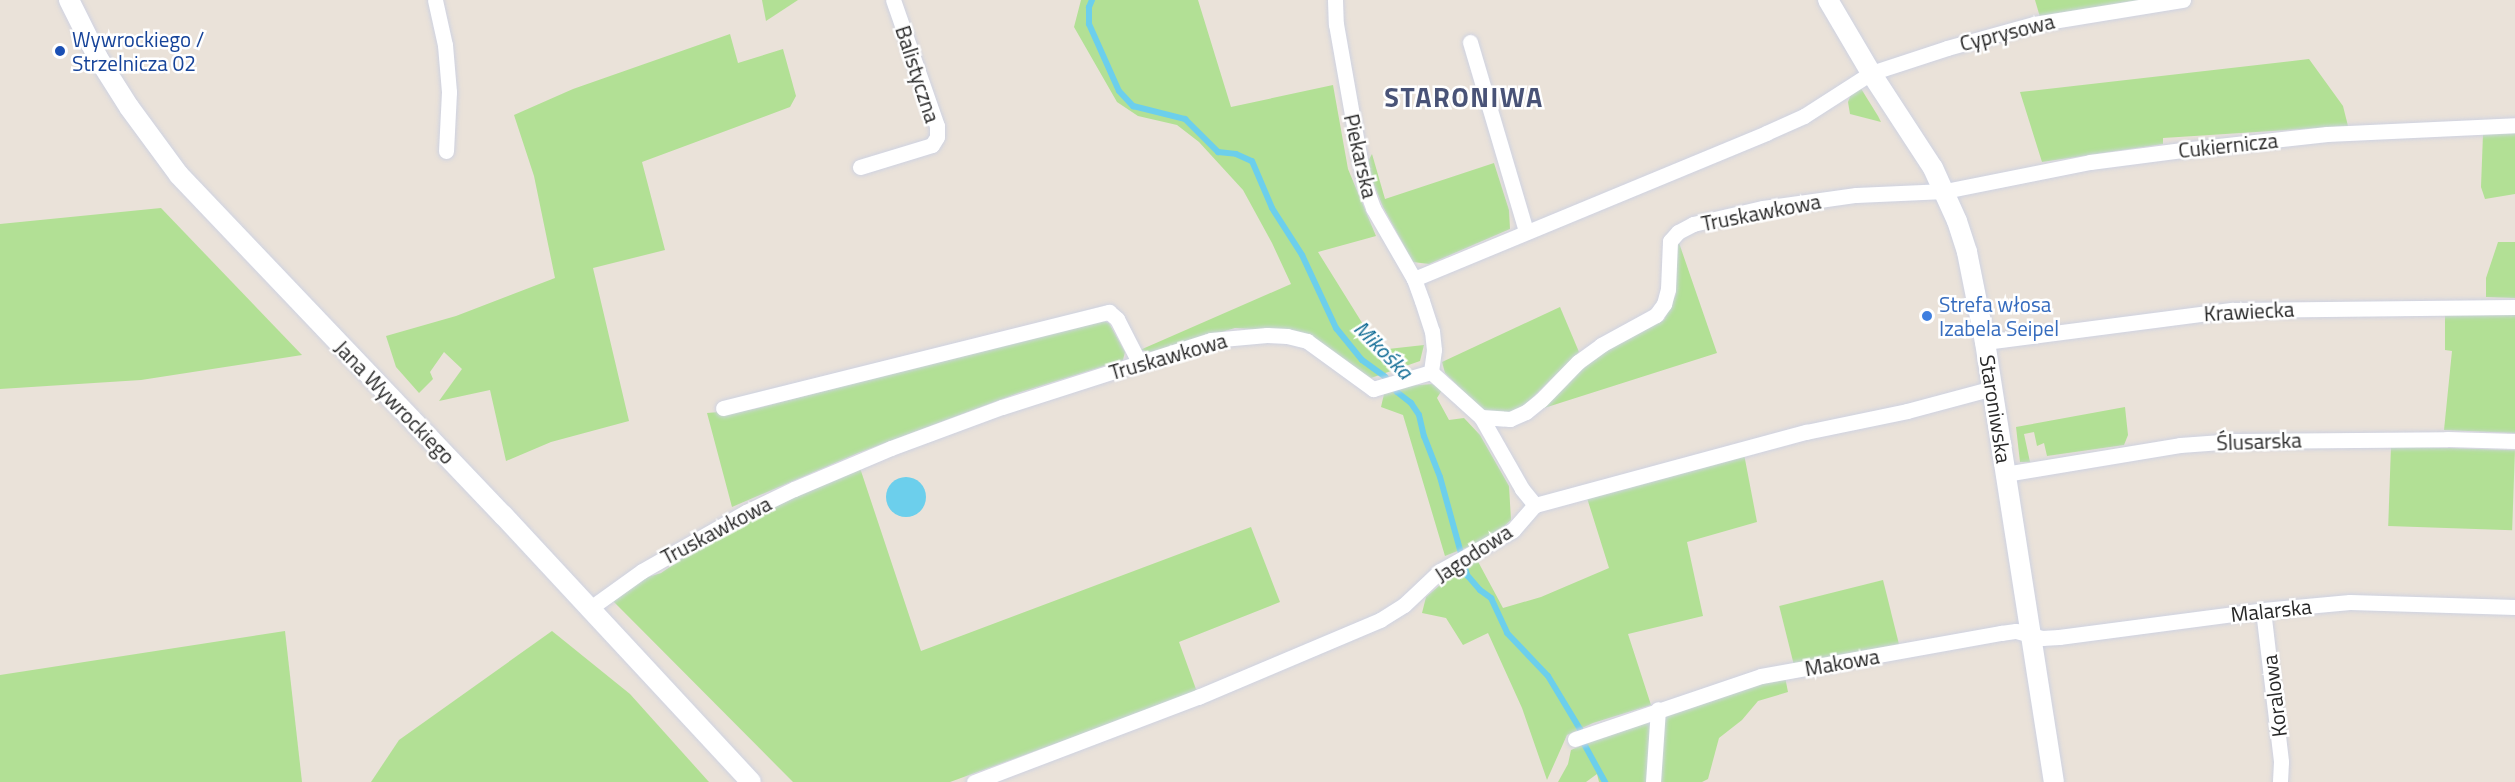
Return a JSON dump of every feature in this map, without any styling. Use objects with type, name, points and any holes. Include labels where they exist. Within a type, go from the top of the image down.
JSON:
[{"type":"street","name":"Jana Wywrockiego","points":[[69,0],[105,70],[179,175],[503,515],[751,782]]},
{"type":"street","points":[[435,0],[445,45],[449,92],[447,151]]},
{"type":"street","name":"Balistyczna","points":[[860,167],[932,145],[937,137],[937,126],[893,0]]},
{"type":"street","name":"Piekarska","points":[[1335,0],[1340,46],[1364,183],[1373,208],[1414,279],[1432,332],[1434,350],[1431,372]]},
{"type":"street","name":"Staroniwska","points":[[1828,0],[1871,73],[1933,168],[1945,190],[1967,252],[1986,342],[2029,633],[2054,782]]},
{"type":"street","name":"Cyprysowa","points":[[1414,279],[1804,116],[1871,73],[1947,48],[2034,24],[2183,0]]},
{"type":"street","points":[[1470,42],[1526,231]]},
{"type":"street","name":"Cukiernicza","points":[[1945,190],[2016,175],[2182,150],[2327,134],[2515,124]]},
{"type":"street","name":"Truskawkowa","points":[[1480,417],[1510,418],[1526,412],[1578,362],[1601,345],[1656,315],[1664,304],[1668,289],[1671,241],[1678,232],[1693,224],[1763,208],[1856,195],[1945,190]]},
{"type":"street","name":"Krawiecka","points":[[1986,342],[2233,310],[2515,307]]},
{"type":"street","points":[[723,408],[1109,312],[1117,319],[1139,362]]},
{"type":"street","name":"Truskawkowa","points":[[589,609],[642,571],[746,512],[794,489],[991,411],[1139,362],[1227,337],[1287,336],[1307,341],[1365,385],[1380,389],[1431,372]]},
{"type":"street","points":[[1431,372],[1480,417],[1522,489],[1535,505],[1806,432],[1907,411],[1993,388]]},
{"type":"street","name":"Ślusarska","points":[[2006,474],[2180,445],[2235,441],[2446,439],[2515,441]]},
{"type":"street","name":"Jagodowa","points":[[974,782],[1198,697],[1380,620],[1404,605],[1451,564],[1513,530],[1535,505]]},
{"type":"street","name":"Malarska","points":[[2029,633],[2042,638],[2059,637],[2264,610],[2369,601],[2515,607]]},
{"type":"street","name":"Koralowa","points":[[2264,610],[2282,762],[2280,782]]},
{"type":"street","name":"Makowa","points":[[1575,739],[1761,676],[2001,633],[2029,633]]},
{"type":"street","points":[[1653,782],[1658,709]]},
{"type":"green space","points":[[762,0],[798,0],[766,21]]},
{"type":"green space","points":[[1081,0],[1198,0],[1231,107],[1333,85],[1348,169],[1376,236],[1318,252],[1379,350],[1424,345],[1420,361],[1371,378],[1291,331],[1235,328],[1155,352],[1140,350],[1291,284],[1243,190],[1199,142],[1177,125],[1138,116],[1117,102],[1074,27]]},
{"type":"green space","points":[[2035,0],[2149,0],[2040,17]]},
{"type":"green space","points":[[730,34],[738,63],[783,49],[796,96],[790,107],[642,162],[665,250],[593,268],[629,421],[551,442],[506,461],[490,390],[439,401],[462,369],[444,352],[430,372],[433,379],[419,393],[396,367],[386,336],[456,316],[555,278],[534,176],[514,115],[573,89]]},
{"type":"green space","points":[[2309,59],[2343,106],[2348,126],[2163,138],[2163,144],[2042,162],[2020,92]]},
{"type":"green space","points":[[1860,87],[1881,122],[1850,114],[1848,102],[1851,94]]},
{"type":"green space","points":[[2515,131],[2515,194],[2485,199],[2481,187],[2483,134]]},
{"type":"green space","points":[[1372,154],[1385,199],[1494,163],[1509,210],[1510,229],[1429,264],[1413,262],[1383,207],[1366,165]]},
{"type":"green space","points":[[161,208],[302,355],[141,380],[0,389],[0,224]]},
{"type":"green space","points":[[1678,240],[1717,353],[1541,409],[1599,353],[1664,320],[1676,294],[1675,253]]},
{"type":"green space","points":[[2498,242],[2515,242],[2515,298],[2486,297],[2486,278]]},
{"type":"green space","points":[[1560,307],[1579,352],[1521,409],[1499,415],[1483,411],[1445,373],[1442,362]]},
{"type":"green space","points":[[2515,312],[2515,433],[2444,430],[2452,351],[2445,350],[2445,314]]},
{"type":"green space","points":[[1098,319],[1109,323],[1125,352],[1123,360],[1021,392],[858,453],[732,507],[707,413],[754,409]]},
{"type":"green space","points":[[1432,384],[1442,390],[1437,398],[1449,420],[1464,418],[1480,435],[1509,486],[1511,520],[1500,530],[1478,543],[1445,556],[1403,415],[1381,407],[1384,394],[1407,386]]},
{"type":"green space","points":[[2125,407],[2128,435],[2124,445],[2047,456],[2044,443],[2037,446],[2034,432],[2024,434],[2030,462],[2020,462],[2016,427]]},
{"type":"green space","points":[[2391,446],[2515,450],[2512,530],[2388,526]]},
{"type":"green space","points":[[1744,454],[1757,522],[1687,542],[1703,616],[1628,634],[1651,705],[1593,723],[1567,735],[1547,780],[1522,708],[1488,633],[1463,645],[1446,618],[1422,613],[1426,597],[1447,579],[1448,571],[1475,556],[1503,608],[1541,597],[1609,568],[1587,498]]},
{"type":"green space","points":[[859,465],[921,651],[1251,527],[1280,602],[1179,642],[1197,692],[950,782],[793,782],[613,601],[645,578],[661,573],[708,541]]},
{"type":"green space","points":[[1883,580],[1899,646],[1796,672],[1779,606]]},
{"type":"green space","points":[[285,631],[302,782],[0,782],[0,675]]},
{"type":"green space","points":[[552,631],[630,694],[709,782],[371,782],[399,740]]},
{"type":"green space","points":[[1785,677],[1788,692],[1758,701],[1742,720],[1719,738],[1708,779],[1702,782],[1661,782],[1661,719],[1667,713],[1761,682]]},
{"type":"green space","points":[[1653,715],[1648,782],[1599,782],[1597,774],[1586,782],[1558,782],[1568,764],[1571,750]]},
{"type":"water","points":[[906,477],[914,478],[920,483],[925,489],[925,505],[920,511],[914,516],[906,517],[898,516],[892,511],[887,505],[886,497],[887,489],[892,483],[898,478]]},
{"type":"waterway","name":"Mikośka","points":[[1092,0],[1089,7],[1089,24],[1119,91],[1133,106],[1185,119],[1218,152],[1236,154],[1252,161],[1272,208],[1302,255],[1336,328],[1362,360],[1385,377],[1397,392],[1411,403],[1419,415],[1424,436],[1440,477],[1467,575],[1480,590],[1491,598],[1507,633],[1548,676],[1580,729],[1583,742],[1605,782]]},
{"type":"place","name":"Wywrockiego / Strzelnicza 02","points":[[60,51]]},
{"type":"place","name":"Strefa włosa Izabela Seipel","points":[[1927,316]]},
{"type":"district","name":"STARONIWA","points":[[1464,97]]}]
